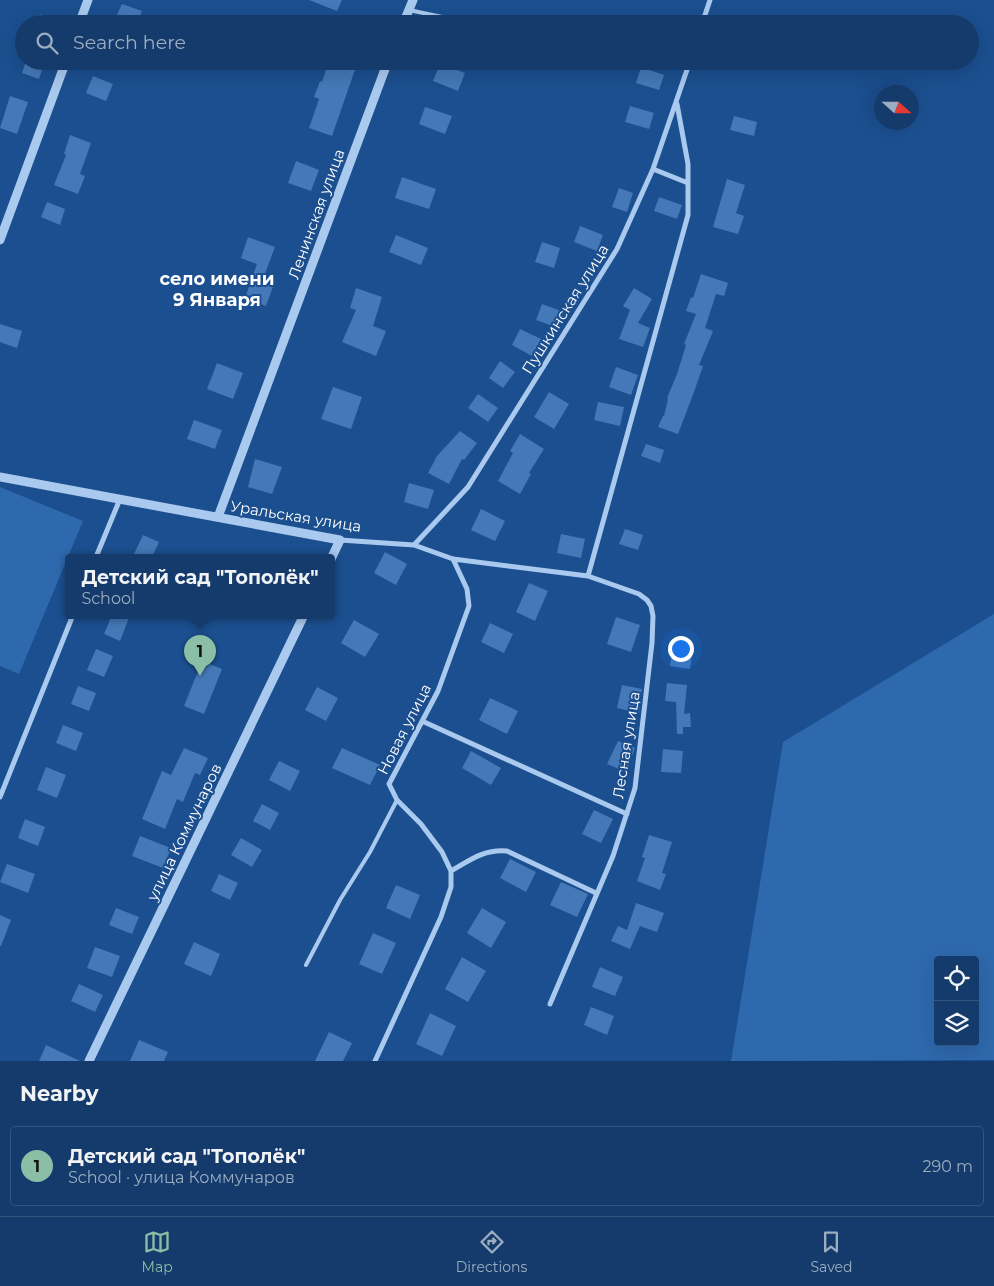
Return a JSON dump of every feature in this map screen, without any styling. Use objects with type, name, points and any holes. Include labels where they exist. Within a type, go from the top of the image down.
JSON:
[{"type":"street","points":[[82,15],[88,0]]},
{"type":"street","points":[[407,15],[413,0]]},
{"type":"street","points":[[705,15],[710,0]]},
{"type":"street","points":[[0,240],[63,70]]},
{"type":"street","name":"Ленинская улица","points":[[218,517],[385,70]]},
{"type":"street","name":"Пушкинская улица","points":[[414,544],[468,487],[617,249],[653,169],[687,70]]},
{"type":"street","points":[[588,576],[688,215],[688,164],[676,102]]},
{"type":"street","points":[[653,169],[688,183]]},
{"type":"street","name":"Уральская улица","points":[[0,477],[340,540],[414,544],[453,559],[588,576]]},
{"type":"street","points":[[97,554],[120,499]]},
{"type":"street","points":[[333,554],[340,540]]},
{"type":"street","name":"Новая улица","points":[[397,800],[389,784],[438,691],[469,606],[467,589],[453,559]]},
{"type":"street","name":"Лесная улица","points":[[550,1004],[613,856],[635,788],[652,643],[653,616],[651,606],[647,600],[638,594],[588,576]]},
{"type":"street","points":[[0,797],[71,619]]},
{"type":"street","name":"улица Коммунаров","points":[[88,1061],[302,619]]},
{"type":"street","points":[[422,721],[627,814]]},
{"type":"street","points":[[375,1061],[441,917],[450,887],[451,871],[442,852],[427,831],[397,800]]},
{"type":"street","points":[[451,871],[478,856],[494,850],[507,851],[596,893]]},
{"type":"lane","points":[[409,10],[433,15]]},
{"type":"lane","points":[[306,965],[340,900],[370,852],[397,800]]},
{"type":"shaded area","points":[[0,487],[83,521],[69,554],[65,554],[65,564],[19,674],[0,666]]},
{"type":"shaded area","points":[[994,614],[994,1060],[731,1061],[783,742]]},
{"type":"building","points":[[309,0],[342,0],[337,11]]},
{"type":"building","points":[[122,4],[142,11],[140,15],[117,15]]},
{"type":"building","points":[[23,70],[42,70],[39,79],[22,73]]},
{"type":"building","points":[[326,70],[355,70],[332,136],[309,128],[319,99],[314,97],[320,81],[322,82]]},
{"type":"building","points":[[438,70],[457,70],[465,73],[458,91],[433,81]]},
{"type":"building","points":[[640,70],[650,70],[664,75],[659,90],[636,83]]},
{"type":"building","points":[[93,76],[113,84],[106,101],[86,93]]},
{"type":"building","points":[[10,96],[28,102],[17,134],[0,128]]},
{"type":"building","points":[[630,106],[654,113],[649,129],[625,122]]},
{"type":"building","points":[[425,107],[452,116],[445,134],[419,124]]},
{"type":"building","points":[[734,116],[757,122],[754,136],[730,130]]},
{"type":"building","points":[[70,135],[91,143],[80,174],[85,176],[78,194],[54,185],[66,155],[64,154]]},
{"type":"building","points":[[296,161],[319,170],[311,191],[288,183]]},
{"type":"building","points":[[402,177],[436,189],[429,209],[395,198]]},
{"type":"building","points":[[727,179],[745,185],[736,213],[744,216],[738,234],[713,227]]},
{"type":"building","points":[[619,188],[633,193],[627,212],[612,207]]},
{"type":"building","points":[[659,197],[682,205],[677,219],[654,211]]},
{"type":"building","points":[[47,202],[65,209],[60,225],[41,217]]},
{"type":"building","points":[[580,226],[603,235],[597,251],[574,242]]},
{"type":"building","points":[[396,235],[428,248],[421,265],[389,252]]},
{"type":"building","points":[[248,237],[275,247],[263,279],[274,284],[266,306],[245,298],[257,264],[241,258]]},
{"type":"building","points":[[542,242],[560,248],[554,268],[535,262]]},
{"type":"building","points":[[701,274],[728,283],[724,296],[716,294],[705,328],[713,331],[699,365],[703,366],[678,434],[658,427],[664,416],[667,398],[677,374],[686,345],[684,344],[696,314],[686,311],[691,297],[693,298]]},
{"type":"building","points":[[356,288],[382,297],[373,326],[386,331],[376,356],[342,342],[356,310],[350,308]]},
{"type":"building","points":[[634,288],[652,299],[638,323],[650,328],[643,347],[619,339],[630,310],[623,306]]},
{"type":"building","points":[[542,304],[561,311],[555,327],[536,320]]},
{"type":"building","points":[[0,324],[22,331],[17,348],[0,342]]},
{"type":"building","points":[[520,329],[541,339],[532,356],[512,345]]},
{"type":"building","points":[[500,361],[515,372],[503,388],[489,378]]},
{"type":"building","points":[[217,363],[243,373],[233,399],[207,389]]},
{"type":"building","points":[[616,367],[638,375],[631,395],[609,387]]},
{"type":"building","points":[[333,387],[362,397],[351,429],[321,419]]},
{"type":"building","points":[[549,392],[569,404],[554,429],[534,417]]},
{"type":"building","points":[[478,394],[498,408],[488,422],[468,408]]},
{"type":"building","points":[[598,402],[624,407],[620,426],[594,420]]},
{"type":"building","points":[[194,420],[222,430],[215,449],[187,439]]},
{"type":"building","points":[[460,431],[477,443],[464,460],[462,459],[449,484],[428,473],[437,456]]},
{"type":"building","points":[[520,434],[544,449],[529,473],[531,474],[520,494],[498,481],[513,453],[510,451]]},
{"type":"building","points":[[646,444],[664,450],[660,463],[641,456]]},
{"type":"building","points":[[255,459],[282,467],[272,494],[248,487]]},
{"type":"building","points":[[409,483],[434,490],[428,509],[404,502]]},
{"type":"building","points":[[481,509],[505,521],[495,541],[471,530]]},
{"type":"building","points":[[625,529],[643,535],[638,550],[619,544]]},
{"type":"building","points":[[561,534],[585,539],[581,558],[557,553]]},
{"type":"building","points":[[143,535],[159,542],[153,554],[134,554]]},
{"type":"building","points":[[385,552],[407,564],[396,585],[374,573]]},
{"type":"building","points":[[529,583],[548,591],[535,621],[516,612]]},
{"type":"building","points":[[616,617],[640,625],[631,652],[607,644]]},
{"type":"building","points":[[110,619],[129,619],[120,641],[104,634]]},
{"type":"building","points":[[354,620],[379,634],[365,657],[341,643]]},
{"type":"building","points":[[490,623],[513,634],[504,653],[481,642]]},
{"type":"building","points":[[673,645],[693,648],[690,669],[670,666]]},
{"type":"building","points":[[96,649],[113,656],[104,677],[87,670]]},
{"type":"building","points":[[202,661],[222,669],[204,714],[184,706]]},
{"type":"building","points":[[667,683],[687,685],[684,714],[690,713],[691,727],[683,727],[683,734],[677,734],[676,702],[665,701]]},
{"type":"building","points":[[622,685],[642,689],[639,713],[617,708]]},
{"type":"building","points":[[78,686],[96,693],[89,711],[71,704]]},
{"type":"building","points":[[317,687],[338,698],[326,721],[305,710]]},
{"type":"building","points":[[490,698],[518,711],[507,734],[479,720]]},
{"type":"building","points":[[63,725],[83,733],[76,751],[56,743]]},
{"type":"building","points":[[618,741],[635,748],[626,772],[607,764]]},
{"type":"building","points":[[184,748],[208,758],[200,775],[195,773],[183,802],[177,799],[165,829],[142,819],[162,771],[171,775]]},
{"type":"building","points":[[342,748],[380,765],[370,785],[332,768]]},
{"type":"building","points":[[663,749],[683,751],[681,773],[661,772]]},
{"type":"building","points":[[471,751],[501,768],[491,785],[462,768]]},
{"type":"building","points":[[279,761],[300,771],[290,791],[269,780]]},
{"type":"building","points":[[46,767],[66,775],[57,798],[37,790]]},
{"type":"building","points":[[262,804],[279,813],[270,830],[253,821]]},
{"type":"building","points":[[594,810],[613,819],[601,843],[582,834]]},
{"type":"building","points":[[25,819],[45,827],[38,846],[18,838]]},
{"type":"building","points":[[649,835],[672,842],[662,873],[666,874],[660,890],[637,881],[645,858],[642,857]]},
{"type":"building","points":[[140,836],[171,848],[163,868],[132,856]]},
{"type":"building","points":[[241,838],[262,850],[252,867],[231,855]]},
{"type":"building","points":[[510,859],[536,872],[526,892],[500,878]]},
{"type":"building","points":[[7,864],[35,874],[28,893],[0,882]]},
{"type":"building","points":[[219,874],[238,883],[230,900],[211,891]]},
{"type":"building","points":[[561,882],[588,894],[577,917],[550,905]]},
{"type":"building","points":[[396,885],[420,895],[410,919],[386,908]]},
{"type":"building","points":[[636,903],[664,913],[657,932],[640,926],[630,949],[611,941],[618,926],[627,930]]},
{"type":"building","points":[[116,908],[139,917],[132,934],[109,925]]},
{"type":"building","points":[[482,908],[506,922],[491,948],[467,933]]},
{"type":"building","points":[[0,915],[11,920],[1,946],[0,946]]},
{"type":"building","points":[[373,933],[396,943],[382,974],[359,964]]},
{"type":"building","points":[[194,942],[220,954],[211,976],[184,964]]},
{"type":"building","points":[[95,947],[120,956],[112,977],[87,968]]},
{"type":"building","points":[[462,957],[486,971],[468,1002],[445,989]]},
{"type":"building","points":[[600,967],[623,977],[615,996],[592,987]]},
{"type":"building","points":[[79,984],[103,995],[95,1012],[71,1001]]},
{"type":"building","points":[[591,1007],[614,1016],[607,1035],[584,1025]]},
{"type":"building","points":[[430,1013],[456,1026],[442,1056],[416,1044]]},
{"type":"building","points":[[329,1032],[352,1043],[343,1061],[315,1061]]},
{"type":"building","points":[[139,1040],[168,1052],[164,1061],[130,1061]]},
{"type":"building","points":[[46,1045],[80,1061],[39,1061]]},
{"type":"place","name":"Детский сад \"Тополёк\"","points":[[200,676]]},
{"type":"district","name":"село имени 9 Января","points":[[217,289]]}]
